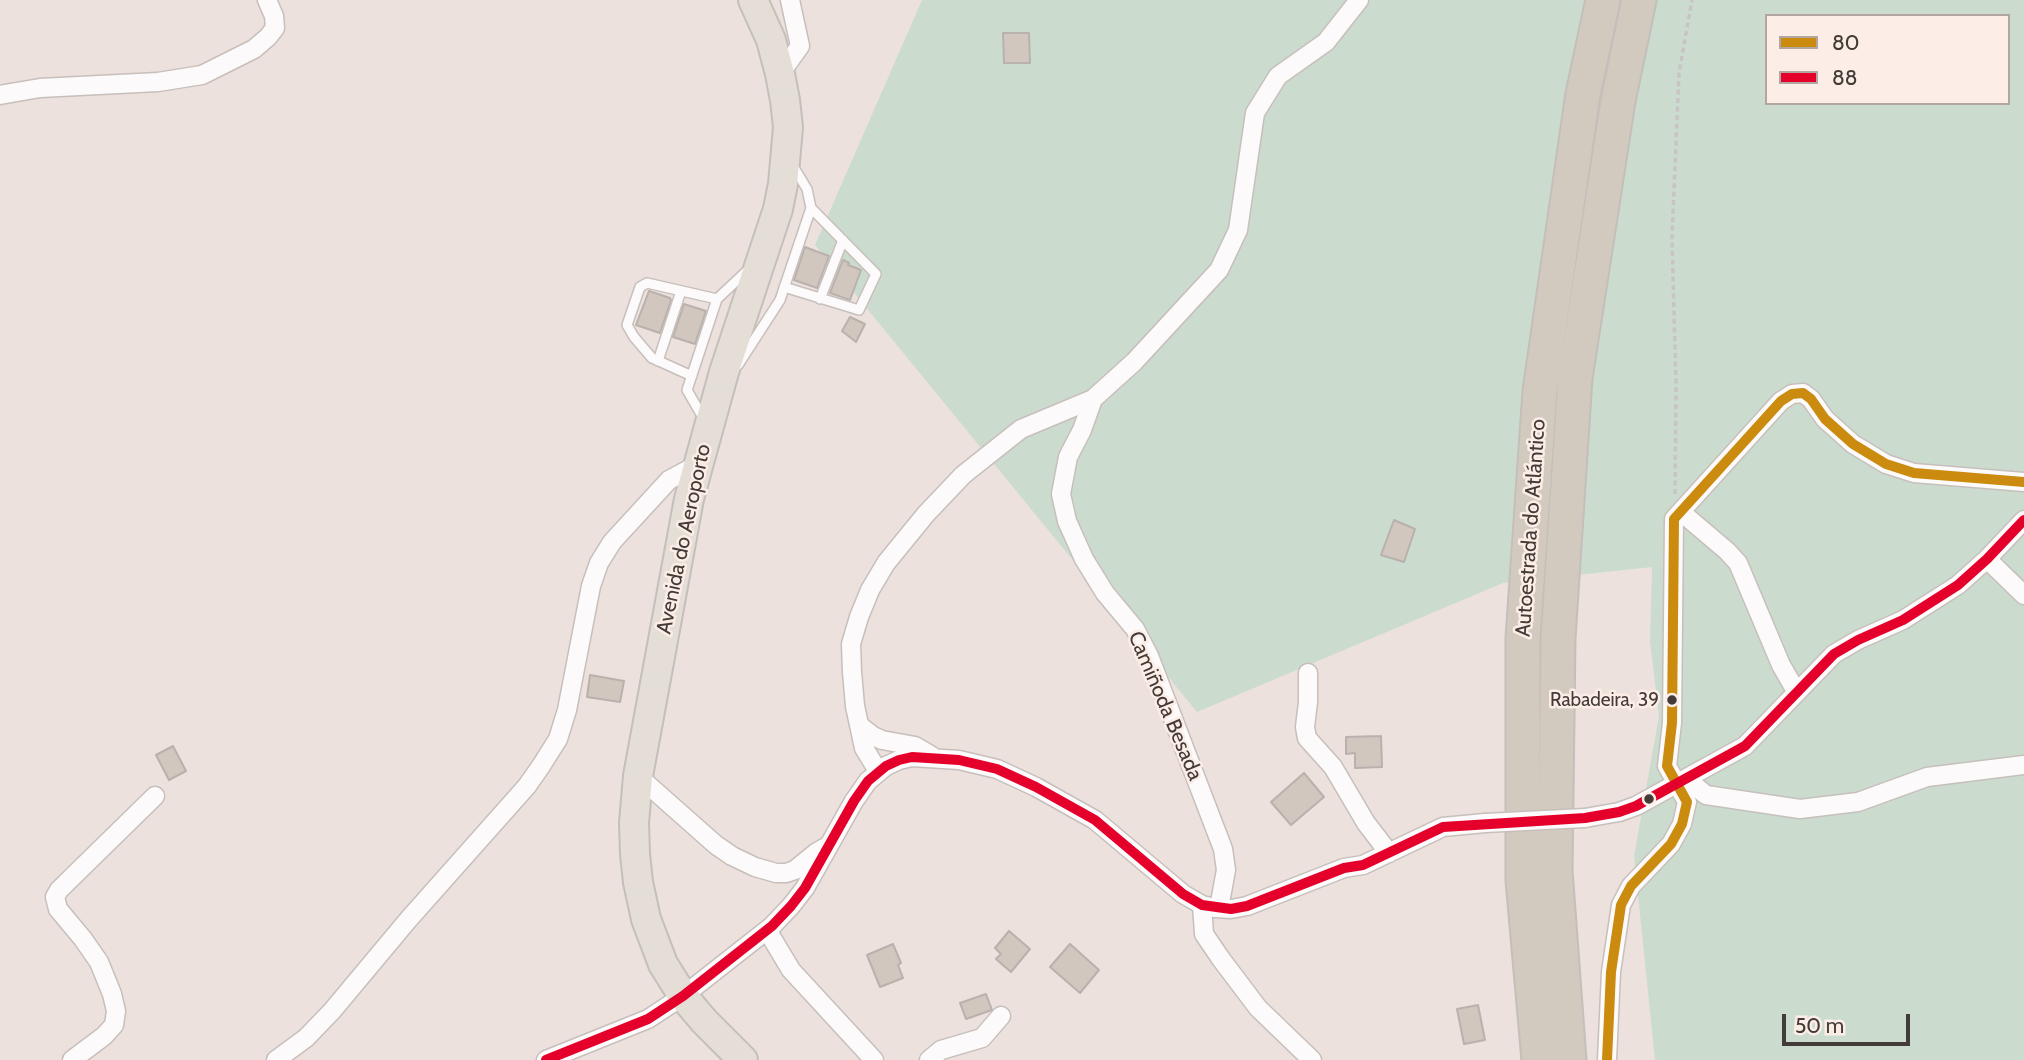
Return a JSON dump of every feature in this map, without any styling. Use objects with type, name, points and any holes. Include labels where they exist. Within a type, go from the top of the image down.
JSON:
[{"type":"highway","name":"Autoestrada do Atlántico","points":[[1539,1060],[1523,880],[1523,638],[1540,391],[1583,94],[1604,0]]},
{"type":"highway","name":"Autoestrada do Atlántico","points":[[1569,1060],[1555,870],[1558,638],[1575,378],[1618,101],[1639,0]]},
{"type":"main road","name":"Avenida do Aeroporto","points":[[743,1060],[683,996],[663,964],[646,919],[638,882],[634,823],[638,776],[689,499],[719,391],[778,209],[787,156],[788,127],[780,74],[771,40],[753,0]]},
{"type":"street","points":[[0,95],[40,88],[158,82],[202,75],[254,49],[268,37],[275,28],[274,16],[267,0]]},
{"type":"street","points":[[780,74],[800,46],[790,0]]},
{"type":"street","points":[[878,771],[864,748],[859,725],[851,644],[870,590],[886,563],[926,514],[963,475],[1021,429],[1093,399],[1128,368],[1219,270],[1238,230],[1255,113],[1278,76],[1326,42],[1359,0]]},
{"type":"street","points":[[2024,482],[1914,473],[1886,464],[1853,444],[1825,419],[1811,399],[1803,393],[1792,394],[1781,401],[1678,515],[1672,723],[1667,766],[1706,795],[1800,809],[1858,802],[1927,777],[2024,765]]},
{"type":"street","name":"Camiñoda Besada","points":[[1093,399],[1082,430],[1068,457],[1061,494],[1067,521],[1084,559],[1105,593],[1135,629],[1149,656],[1223,849],[1226,870],[1211,907],[1204,934],[1258,1008],[1312,1060]]},
{"type":"street","points":[[276,1060],[306,1038],[332,1011],[408,920],[527,786],[558,738],[568,710],[591,586],[599,563],[612,542],[669,480],[697,465]]},
{"type":"street","points":[[1678,515],[1727,551],[1738,563],[1781,665],[1796,691]]},
{"type":"street","points":[[546,1060],[648,1019],[683,996],[767,930],[792,906],[805,888],[868,781],[878,771],[899,760],[935,757],[996,769],[1074,807],[1111,831],[1184,894],[1211,907],[1231,909],[1247,906],[1344,869],[1363,865],[1443,827],[1585,818],[1636,806],[1745,746],[1822,665],[1844,647],[1903,620],[1958,584],[1987,559],[2024,520]]},
{"type":"street","points":[[1987,559],[2024,595]]},
{"type":"street","points":[[1308,673],[1305,727],[1307,738],[1333,767],[1366,823],[1389,853]]},
{"type":"street","points":[[859,725],[873,737],[915,746],[935,757]]},
{"type":"street","points":[[638,776],[716,845],[755,867],[786,873],[795,870],[830,844]]},
{"type":"street","points":[[1607,1060],[1611,971],[1622,905],[1631,887],[1671,844],[1682,824],[1688,802],[1682,791],[1683,780]]},
{"type":"street","points":[[72,1060],[104,1036],[114,1025],[117,1011],[99,962],[58,909],[55,897],[155,796]]},
{"type":"street","points":[[767,930],[791,970],[874,1060]]},
{"type":"street","points":[[929,1060],[941,1050],[982,1038],[1001,1016]]},
{"type":"lane","points":[[719,391],[780,300],[811,208],[807,189],[787,156]]},
{"type":"lane","points":[[784,287],[859,310],[876,274],[811,208]]},
{"type":"lane","points":[[820,299],[843,240]]},
{"type":"lane","points":[[708,427],[687,390],[717,299],[763,256]]},
{"type":"lane","points":[[692,376],[652,358],[627,325],[640,287],[647,283],[717,299]]},
{"type":"lane","points":[[658,361],[681,291]]},
{"type":"path","points":[[1678,515],[1672,238],[1679,73],[1692,0]]},
{"type":"green space","points":[[922,0],[2024,0],[2024,1060],[1655,1060],[1634,856],[1659,716],[1650,641],[1652,567],[1503,583],[1197,712],[815,245]]},
{"type":"building","points":[[1003,33],[1029,33],[1030,63],[1004,63]]},
{"type":"building","points":[[805,247],[829,256],[817,288],[794,280]]},
{"type":"building","points":[[843,260],[861,270],[850,300],[830,293]]},
{"type":"building","points":[[649,291],[671,300],[660,333],[636,325]]},
{"type":"building","points":[[684,304],[706,311],[695,344],[673,337]]},
{"type":"building","points":[[850,317],[865,324],[856,342],[842,331]]},
{"type":"building","points":[[1394,520],[1415,529],[1404,562],[1381,555]]},
{"type":"building","points":[[590,675],[624,681],[620,702],[587,697]]},
{"type":"building","points":[[1381,736],[1382,767],[1355,768],[1355,753],[1346,754],[1346,737]]},
{"type":"building","points":[[173,746],[186,771],[169,780],[156,755]]},
{"type":"building","points":[[1304,773],[1324,797],[1291,825],[1271,802]]},
{"type":"building","points":[[1009,931],[1030,949],[1011,972],[996,959],[1001,954],[995,948]]},
{"type":"building","points":[[893,944],[901,963],[898,965],[903,978],[880,987],[867,955]]},
{"type":"building","points":[[1070,944],[1099,970],[1080,993],[1050,967]]},
{"type":"building","points":[[986,994],[992,1010],[966,1019],[960,1003]]},
{"type":"building","points":[[1478,1005],[1485,1040],[1464,1044],[1457,1009]]},
{"type":"transit line","name":"80","points":[[1607,1060],[1611,972],[1621,905],[1631,886],[1671,844],[1682,824],[1687,802],[1667,766],[1672,723],[1674,519],[1781,401],[1792,394],[1803,393],[1811,399],[1825,419],[1853,444],[1886,464],[1914,473],[2024,482]]},
{"type":"transit line","name":"88","points":[[546,1060],[648,1019],[683,996],[772,926],[805,888],[868,781],[886,766],[899,760],[912,757],[959,760],[997,769],[1095,820],[1183,894],[1202,905],[1231,909],[1247,906],[1344,868],[1363,865],[1443,827],[1585,818],[1636,806],[1745,746],[1834,654],[1903,620],[1958,585],[2024,520]]},
{"type":"place","name":"Rabadeira, 39","points":[[1672,700]]}]
